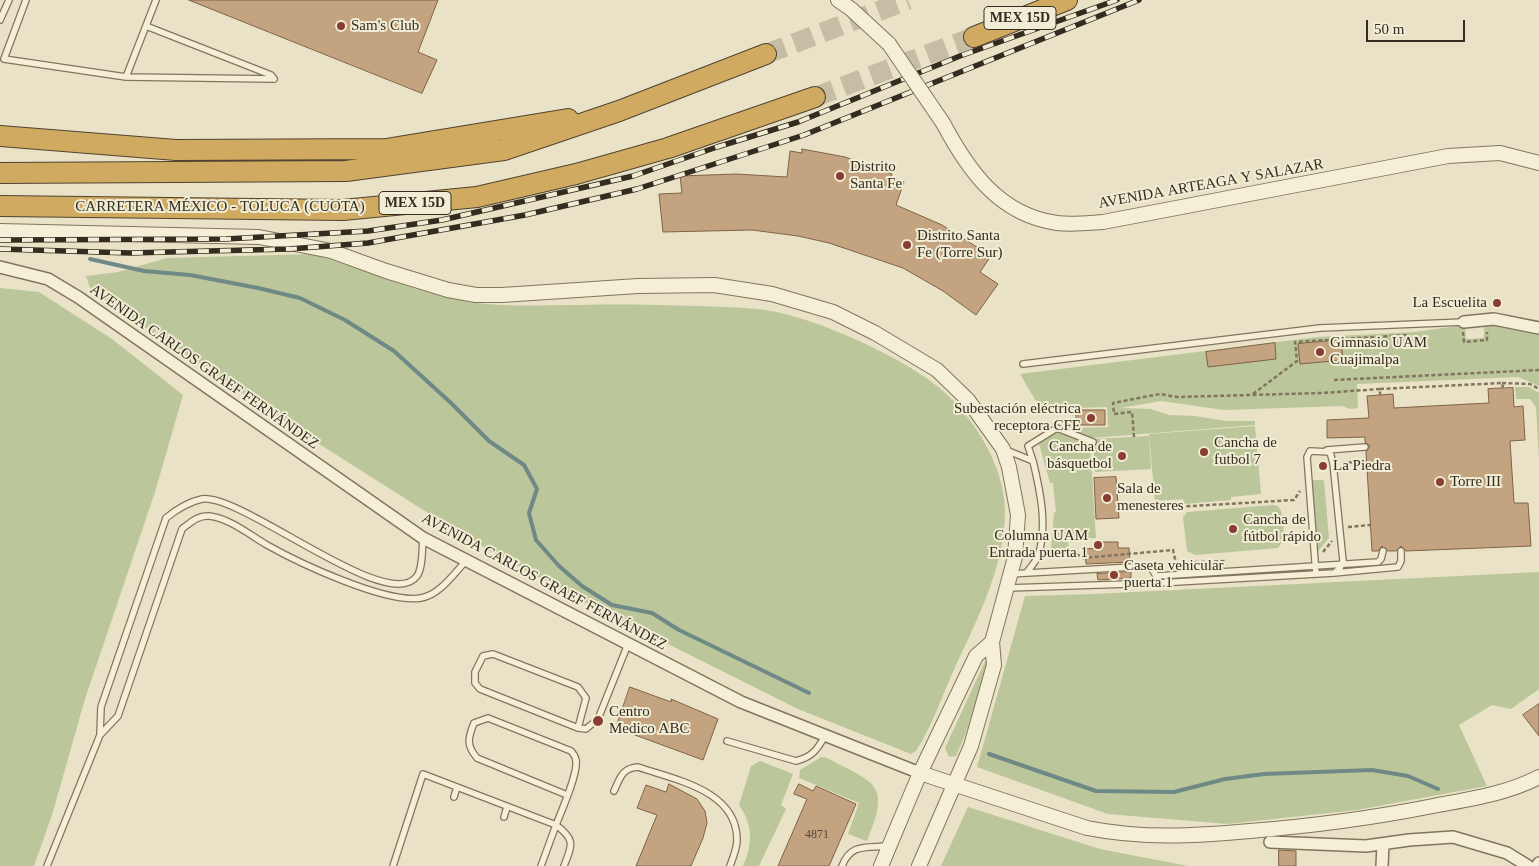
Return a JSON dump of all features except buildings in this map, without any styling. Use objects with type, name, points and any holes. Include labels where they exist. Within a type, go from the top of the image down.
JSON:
[{"type":"highway","name":"MEX 15D","points":[[974,37],[1067,0]]},
{"type":"highway","points":[[0,173],[346,171],[504,150],[620,111],[766,54]]},
{"type":"highway","name":"CARRETERA MÉXICO - TOLUCA (CUOTA)","points":[[0,206],[343,210],[477,197],[576,174],[668,148],[815,97]]},
{"type":"highway","points":[[0,136],[176,150],[386,148],[620,111]]},
{"type":"street","name":"AVENIDA ARTEAGA Y SALAZAR","points":[[838,0],[850,4],[890,44],[944,123],[974,175],[998,199],[1024,213],[1057,223],[1103,222],[1448,156],[1500,153],[1539,163]]},
{"type":"street","points":[[0,231],[259,237],[331,251],[439,288],[476,295],[512,295],[638,286],[714,285],[772,294],[833,312],[875,333],[937,370],[968,400],[1003,449],[1009,467],[1018,515],[1014,557],[992,642],[994,665],[971,746],[920,866]]},
{"type":"street","name":"AVENIDA CARLOS GRAEF FERNÁNDEZ","points":[[0,267],[48,279],[78,298],[423,538],[740,702],[920,772]]},
{"type":"street","points":[[1463,325],[1494,319],[1539,328]]},
{"type":"street","points":[[881,866],[920,772],[976,656],[992,642]]},
{"type":"street","points":[[920,772],[1088,828],[1115,833],[1153,836],[1279,829],[1376,818],[1522,786],[1539,777]]},
{"type":"street","points":[[1270,842],[1332,846],[1383,844],[1454,837],[1507,853],[1528,866]]},
{"type":"street","points":[[1382,866],[1383,844]]},
{"type":"lane","points":[[0,20],[9,0]]},
{"type":"lane","points":[[26,0],[4,59],[126,77],[274,79],[271,74],[146,26]]},
{"type":"lane","points":[[126,77],[156,0]]},
{"type":"lane","points":[[1023,364],[1320,328],[1463,325]]},
{"type":"lane","points":[[1027,572],[1038,556],[1042,534],[1042,502],[1028,446],[1056,428],[1093,442]]},
{"type":"lane","points":[[1316,574],[1308,478],[1308,453],[1320,450],[1365,448]]},
{"type":"lane","points":[[1003,449],[1033,461]]},
{"type":"lane","points":[[1320,450],[1330,452],[1333,463],[1342,565],[1334,573]]},
{"type":"lane","points":[[100,736],[101,707],[166,518],[180,506],[204,499],[229,504],[345,566],[396,585],[410,582],[418,575],[423,538]]},
{"type":"lane","points":[[47,866],[100,736],[118,716],[182,529],[193,520],[208,516],[231,524],[292,559],[338,578],[394,597],[421,598],[438,591],[467,560]]},
{"type":"lane","points":[[1157,576],[1378,562],[1383,551]]},
{"type":"lane","points":[[1006,588],[1159,584],[1334,573],[1398,567],[1401,562],[1401,551]]},
{"type":"lane","points":[[1010,574],[1150,566],[1157,576],[1159,584]]},
{"type":"lane","points":[[578,728],[586,698],[578,687],[493,654],[483,656],[475,672],[475,683],[480,689],[578,728],[586,729],[598,718],[628,644]]},
{"type":"lane","points":[[541,866],[567,795],[577,763],[571,751],[488,718],[474,723],[467,741],[471,752],[477,758],[567,795]]},
{"type":"lane","points":[[727,741],[796,761],[808,758],[814,754],[825,736]]},
{"type":"lane","points":[[614,791],[622,772],[629,768],[638,767],[696,788],[718,799],[728,809],[735,826],[737,841],[730,866]]},
{"type":"lane","points":[[393,866],[423,774],[556,825],[571,840],[571,846],[564,866]]},
{"type":"lane","points":[[454,797],[457,787]]},
{"type":"lane","points":[[504,817],[507,807]]},
{"type":"lane","points":[[842,866],[846,855],[855,849],[890,846]]},
{"type":"path","points":[[1463,325],[1464,342],[1487,340],[1486,326]]},
{"type":"path","points":[[1253,394],[1297,361],[1295,342],[1415,335]]},
{"type":"path","points":[[1334,380],[1539,370]]},
{"type":"path","points":[[1134,437],[1132,412],[1114,414],[1113,403],[1160,394],[1177,397],[1322,393],[1502,383],[1525,383],[1539,390]]},
{"type":"path","points":[[1502,383],[1503,388]]},
{"type":"path","points":[[1380,389],[1380,395]]},
{"type":"path","points":[[1333,463],[1367,461]]},
{"type":"path","points":[[1141,510],[1294,500],[1308,478]]},
{"type":"path","points":[[1315,558],[1332,541],[1332,529],[1371,525]]},
{"type":"path","points":[[1051,554],[1073,552],[1082,558],[1173,550],[1176,563],[1225,561]]},
{"type":"green space","points":[[314,254],[415,288],[476,303],[698,306],[747,308],[777,312],[818,324],[864,343],[908,366],[943,391],[966,415],[986,444],[1003,493],[1005,510],[1004,530],[996,570],[982,609],[933,720],[916,751],[911,754],[798,709],[574,597],[469,539],[305,435],[91,291],[86,276],[118,272],[167,258]]},
{"type":"green space","points":[[0,288],[39,292],[112,339],[183,395],[155,492],[85,699],[52,815],[34,866],[0,866]]},
{"type":"green space","points":[[1494,323],[1539,332],[1539,386],[1518,377],[1357,384],[1358,408],[1350,409],[1342,406],[1224,410],[1161,401],[1121,408],[1151,409],[1169,415],[1195,416],[1226,421],[1255,421],[1255,425],[1091,438],[1067,429],[1075,425],[1076,428],[1108,427],[1107,407],[1074,408],[1074,415],[1072,416],[1070,410],[1040,408],[1020,374],[1318,337],[1415,332],[1465,325],[1466,339],[1484,338],[1484,324]]},
{"type":"green space","points":[[1515,387],[1529,387],[1539,393],[1539,457],[1536,407],[1530,399],[1516,399]]},
{"type":"green space","name":"Cancha de futbol 7","points":[[1255,426],[1261,494],[1231,497],[1231,500],[1184,504],[1183,499],[1155,501],[1149,434]]},
{"type":"green space","points":[[1058,432],[1090,444],[1096,538],[1068,539],[1069,549],[1051,550],[1054,513],[1056,512],[1053,483],[1050,483],[1039,444]]},
{"type":"green space","name":"Cancha de básquetbol","points":[[1149,436],[1151,469],[1095,472],[1093,439]]},
{"type":"green space","points":[[1311,480],[1324,480],[1329,538],[1318,551]]},
{"type":"green space","name":"Cancha de fútbol rápido","points":[[1278,506],[1283,521],[1282,540],[1278,548],[1195,555],[1187,551],[1183,517],[1187,512]]},
{"type":"green space","points":[[1539,572],[1539,689],[1511,709],[1492,705],[1459,725],[1487,786],[1357,810],[1227,824],[1108,814],[977,767],[1025,596]]},
{"type":"green space","points":[[987,657],[990,660],[965,735],[956,756],[949,757],[945,748]]},
{"type":"green space","points":[[821,757],[827,758],[868,780],[874,788],[878,796],[878,807],[867,841],[848,834],[859,803],[799,778],[800,770]]},
{"type":"green space","points":[[760,761],[793,774],[781,805],[786,809],[759,866],[743,866],[749,850],[750,835],[747,820],[739,805],[751,766]]},
{"type":"green space","points":[[968,807],[1100,849],[1188,866],[941,866]]},
{"type":"waterway","points":[[90,259],[144,271],[190,275],[300,298],[345,320],[394,351],[489,441],[524,465],[537,489],[529,513],[536,540],[559,566],[582,586],[612,605],[652,613],[679,630],[809,693]]},
{"type":"waterway","points":[[989,754],[1096,791],[1174,792],[1225,779],[1264,774],[1372,770],[1408,776],[1438,789]]},
{"type":"tunnel","points":[[766,54],[908,0]]},
{"type":"tunnel","points":[[815,97],[974,37]]},
{"type":"railway","points":[[0,240],[226,239],[368,231],[442,220],[633,176],[798,122],[960,56],[1117,0]]},
{"type":"railway","points":[[0,249],[130,253],[289,249],[368,243],[525,215],[637,189],[804,135],[1139,0]]},
{"type":"place","name":"Sam's Club","points":[[341,26]]},
{"type":"place","name":"Distrito Santa Fe","points":[[840,176]]},
{"type":"place","name":"Distrito Santa Fe (Torre Sur)","points":[[907,245]]},
{"type":"place","name":"La Escuelita","points":[[1497,303]]},
{"type":"place","name":"Gimnasio UAM Cuajimalpa","points":[[1320,352]]},
{"type":"place","name":"Subestación eléctrica receptora CFE","points":[[1091,418]]},
{"type":"place","name":"Cancha de futbol 7","points":[[1204,452]]},
{"type":"place","name":"Cancha de básquetbol","points":[[1122,456]]},
{"type":"place","name":"La Piedra","points":[[1323,466]]},
{"type":"place","name":"Torre III","points":[[1440,482]]},
{"type":"place","name":"Sala de menesteres","points":[[1107,498]]},
{"type":"place","name":"Cancha de fútbol rápido","points":[[1233,529]]},
{"type":"place","name":"Columna UAM Entrada puerta 1","points":[[1098,545]]},
{"type":"place","name":"Caseta vehicular puerta 1","points":[[1114,575]]},
{"type":"place","name":"Centro Medico ABC","points":[[598,721]]}]
